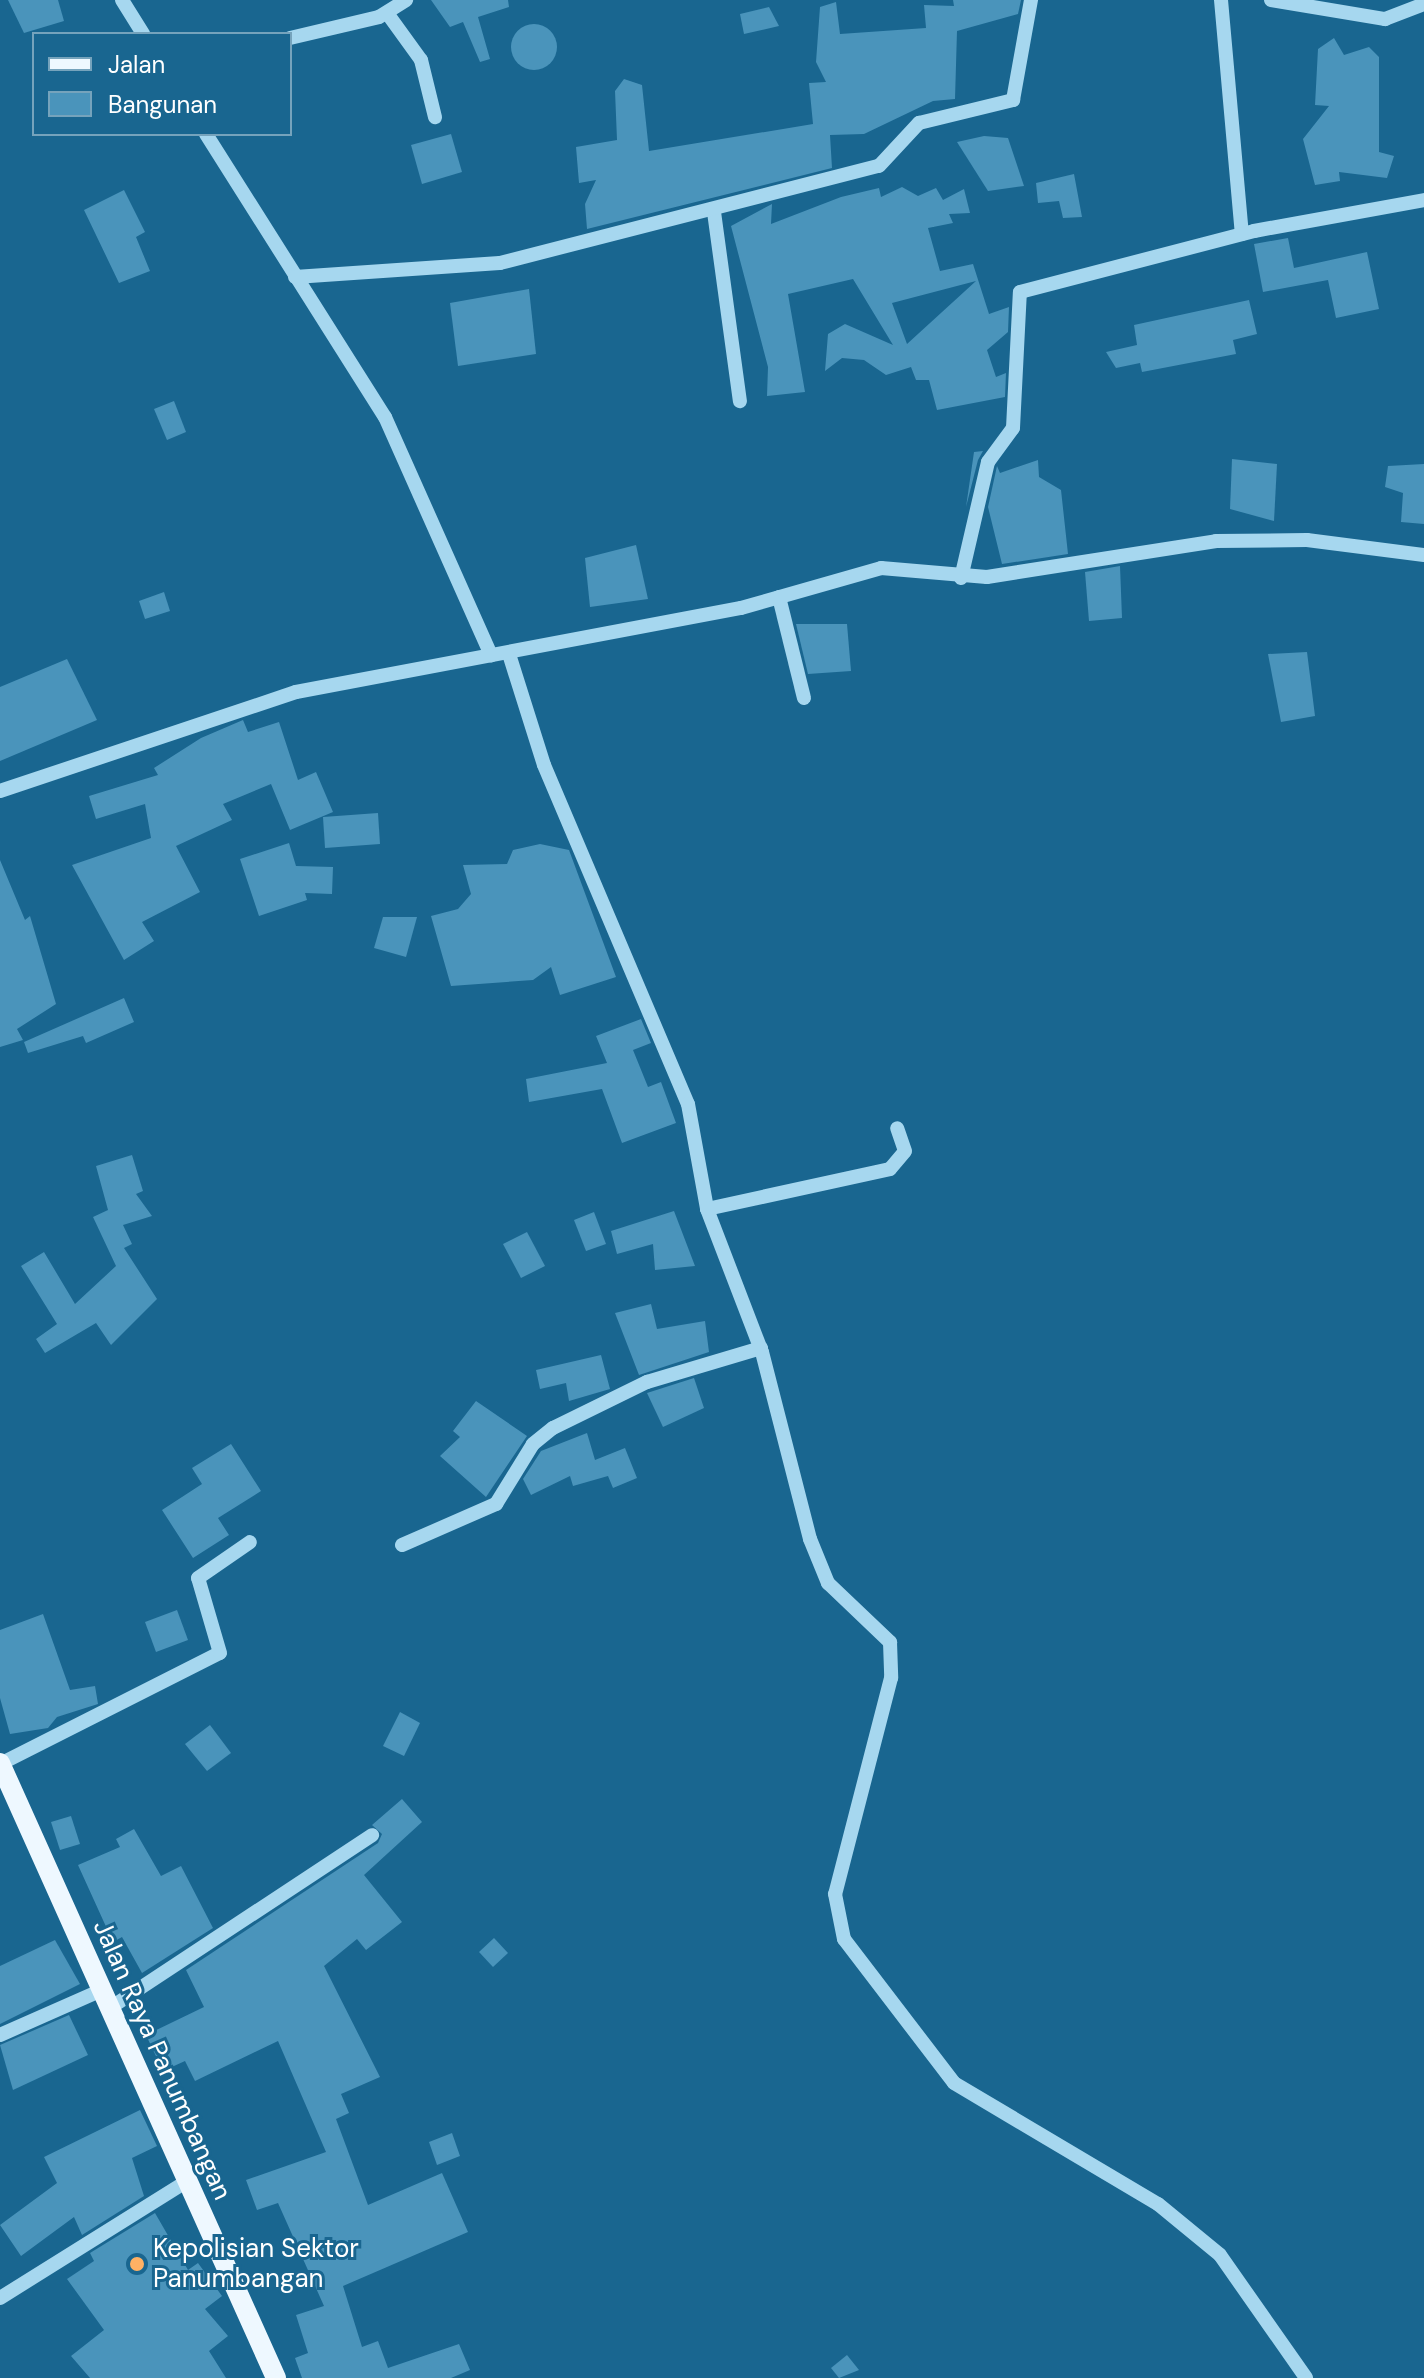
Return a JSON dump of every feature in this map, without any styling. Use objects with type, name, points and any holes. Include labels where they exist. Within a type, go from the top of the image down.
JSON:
[{"type":"main road","name":"Jalan Raya Panumbangan","points":[[0,1764],[276,2378]]},
{"type":"street","points":[[122,0],[142,32]]},
{"type":"street","points":[[292,37],[387,13],[406,0]]},
{"type":"street","points":[[295,277],[500,263],[714,212],[879,166],[919,123],[1006,105],[1020,90],[1031,0]]},
{"type":"street","points":[[1221,0],[1242,234]]},
{"type":"street","points":[[1271,0],[1385,19],[1424,4]]},
{"type":"street","points":[[387,13],[421,60],[435,117]]},
{"type":"street","points":[[207,136],[385,417],[491,655]]},
{"type":"street","points":[[961,578],[988,462],[1013,428],[1020,292],[1242,234],[1424,200]]},
{"type":"street","points":[[714,212],[740,401]]},
{"type":"street","points":[[0,791],[296,692],[509,654],[779,597],[881,568],[961,578],[1216,541],[1326,541],[1424,555]]},
{"type":"street","points":[[779,597],[804,698]]},
{"type":"street","points":[[509,654],[544,765],[664,1036],[688,1104],[707,1209],[761,1348],[828,1583],[890,1642],[891,1678],[835,1894],[844,1939],[954,2083],[1158,2204],[1220,2255],[1306,2378]]},
{"type":"street","points":[[707,1209],[890,1169],[905,1151],[897,1128]]},
{"type":"street","points":[[402,1545],[496,1504],[526,1453],[553,1428],[647,1382],[761,1348]]},
{"type":"street","points":[[0,1764],[220,1653],[198,1578],[250,1542]]},
{"type":"street","points":[[0,2035],[106,1999],[372,1835]]},
{"type":"street","points":[[0,2298],[187,2181]]},
{"type":"building","points":[[8,0],[58,0],[64,21],[24,33]]},
{"type":"building","points":[[431,0],[508,0],[509,7],[478,17],[490,59],[480,62],[463,22],[450,27]]},
{"type":"building","points":[[953,0],[1021,0],[1018,14],[957,31],[955,99],[933,101],[864,134],[830,135],[832,168],[587,229],[585,204],[596,180],[579,183],[576,147],[617,140],[615,91],[624,79],[642,85],[649,151],[813,124],[809,83],[826,82],[816,62],[820,7],[836,2],[840,34],[926,28],[924,5],[954,6]]},
{"type":"building","points":[[769,7],[779,26],[744,34],[740,14]]},
{"type":"building","points":[[534,24],[550,31],[557,47],[550,63],[534,70],[518,63],[511,47],[518,31]]},
{"type":"building","points":[[1334,38],[1344,55],[1369,47],[1379,57],[1379,152],[1394,156],[1387,178],[1339,172],[1340,181],[1315,185],[1303,139],[1329,106],[1315,105],[1318,49]]},
{"type":"building","points":[[451,134],[462,172],[422,184],[411,145]]},
{"type":"building","points":[[984,136],[1008,138],[1024,186],[988,191],[957,142]]},
{"type":"building","points":[[1074,174],[1082,217],[1063,218],[1059,201],[1038,203],[1036,183]]},
{"type":"building","points":[[902,187],[918,196],[936,188],[943,200],[964,189],[970,213],[949,214],[953,223],[928,228],[940,271],[973,264],[989,314],[1009,307],[1008,332],[987,350],[996,377],[1006,373],[1005,397],[937,410],[929,380],[916,380],[911,367],[886,375],[864,360],[842,358],[825,371],[828,334],[845,324],[893,345],[853,279],[788,294],[805,392],[767,396],[768,367],[731,226],[772,204],[771,224],[841,197],[879,188],[881,197]],"holes":[[[976,281],[907,344],[892,303]]]},
{"type":"building","points":[[124,190],[145,232],[136,237],[150,271],[119,283],[84,210]]},
{"type":"building","points":[[1288,238],[1294,268],[1367,252],[1379,309],[1336,318],[1328,280],[1263,292],[1254,244]]},
{"type":"building","points":[[529,289],[536,354],[458,366],[450,303]]},
{"type":"building","points":[[1249,300],[1257,334],[1233,340],[1236,354],[1142,372],[1140,363],[1116,368],[1106,352],[1137,345],[1134,325]]},
{"type":"building","points":[[174,401],[186,432],[167,440],[154,409]]},
{"type":"building","points":[[983,451],[978,460],[966,507],[974,452]]},
{"type":"building","points":[[1232,459],[1277,464],[1274,521],[1230,509]]},
{"type":"building","points":[[1038,460],[1039,477],[1061,490],[1068,554],[1002,564],[988,507],[997,466],[1000,473]]},
{"type":"building","points":[[1424,464],[1424,524],[1401,522],[1403,493],[1385,487],[1388,466]]},
{"type":"building","points":[[636,545],[648,599],[590,607],[585,558]]},
{"type":"building","points":[[1120,566],[1122,618],[1089,621],[1085,572]]},
{"type":"building","points":[[164,592],[170,611],[145,619],[139,601]]},
{"type":"building","points":[[796,624],[847,624],[851,671],[808,674]]},
{"type":"building","points":[[1307,652],[1315,716],[1281,722],[1268,654]]},
{"type":"building","points":[[67,659],[97,720],[0,761],[0,687]]},
{"type":"building","points":[[243,720],[248,732],[279,722],[298,780],[316,772],[333,812],[290,830],[271,784],[223,804],[232,820],[176,846],[200,892],[142,922],[154,941],[124,960],[72,865],[151,838],[145,804],[96,819],[89,796],[158,775],[154,768],[201,738]]},
{"type":"building","points":[[378,813],[380,844],[325,848],[323,817]]},
{"type":"building","points":[[289,843],[296,866],[333,867],[332,894],[305,893],[307,900],[259,916],[240,859]]},
{"type":"building","points":[[540,844],[569,850],[616,977],[560,995],[551,967],[533,980],[451,986],[431,916],[458,909],[471,894],[463,865],[507,864],[513,850]]},
{"type":"building","points":[[0,860],[25,920],[30,916],[56,1004],[17,1029],[23,1040],[0,1047]]},
{"type":"building","points":[[383,917],[417,917],[406,957],[374,948]]},
{"type":"building","points":[[124,998],[134,1022],[86,1043],[83,1036],[28,1053],[24,1042]]},
{"type":"building","points":[[641,1019],[651,1043],[633,1050],[648,1087],[661,1082],[676,1123],[622,1143],[602,1089],[529,1102],[526,1079],[607,1063],[596,1036]]},
{"type":"building","points":[[132,1155],[143,1191],[136,1194],[152,1216],[123,1225],[132,1244],[124,1248],[157,1299],[111,1345],[96,1323],[45,1353],[36,1339],[57,1324],[21,1266],[44,1252],[75,1304],[116,1266],[93,1217],[108,1210],[96,1166]]},
{"type":"building","points":[[674,1211],[695,1266],[655,1270],[653,1244],[617,1254],[611,1231]]},
{"type":"building","points":[[594,1212],[606,1244],[586,1251],[574,1220]]},
{"type":"building","points":[[527,1232],[545,1266],[521,1278],[503,1244]]},
{"type":"building","points":[[651,1304],[657,1329],[705,1321],[709,1352],[639,1375],[615,1313]]},
{"type":"building","points":[[601,1355],[610,1389],[569,1401],[566,1383],[540,1389],[536,1370]]},
{"type":"building","points":[[694,1378],[704,1408],[663,1427],[647,1393]]},
{"type":"building","points":[[476,1401],[527,1436],[486,1497],[440,1456],[460,1437],[453,1431]]},
{"type":"building","points":[[587,1433],[595,1460],[625,1448],[637,1478],[613,1488],[608,1476],[573,1486],[570,1476],[531,1495],[523,1479],[541,1451]]},
{"type":"building","points":[[231,1444],[261,1491],[218,1518],[229,1535],[193,1558],[162,1510],[202,1484],[192,1468]]},
{"type":"building","points":[[177,1610],[188,1640],[156,1652],[145,1622]]},
{"type":"building","points":[[43,1614],[70,1690],[95,1686],[98,1704],[57,1717],[48,1728],[10,1734],[0,1698],[0,1630]]},
{"type":"building","points":[[400,1712],[420,1723],[404,1756],[383,1746]]},
{"type":"building","points":[[210,1725],[231,1753],[207,1771],[185,1744]]},
{"type":"building","points":[[402,1799],[422,1822],[364,1875],[402,1922],[366,1950],[357,1939],[324,1966],[380,2077],[341,2094],[349,2113],[336,2119],[368,2205],[442,2173],[468,2232],[343,2286],[362,2347],[378,2341],[388,2368],[459,2344],[470,2370],[451,2378],[302,2378],[295,2358],[308,2353],[296,2315],[324,2306],[278,2203],[257,2210],[246,2180],[326,2152],[278,2041],[195,2081],[185,2061],[163,2071],[146,2035],[204,2007],[186,1970],[378,1843],[382,1834],[372,1825]]},
{"type":"building","points":[[71,1816],[80,1844],[60,1850],[51,1822]]},
{"type":"building","points":[[134,1829],[161,1876],[181,1866],[213,1928],[142,1973],[122,1937],[113,1942],[78,1865],[120,1847],[116,1839]]},
{"type":"building","points":[[494,1938],[508,1953],[493,1967],[479,1952]]},
{"type":"building","points":[[55,1940],[80,1984],[0,2024],[0,1966]]},
{"type":"building","points":[[69,2015],[88,2055],[13,2090],[0,2045]]},
{"type":"building","points":[[140,2110],[157,2146],[132,2158],[144,2196],[82,2235],[74,2217],[21,2256],[0,2225],[57,2183],[44,2157]]},
{"type":"building","points":[[452,2133],[460,2156],[437,2165],[429,2142]]},
{"type":"building","points":[[155,2213],[188,2270],[198,2263],[222,2296],[205,2309],[228,2336],[209,2351],[226,2378],[90,2378],[71,2356],[104,2330],[67,2279],[94,2261],[90,2253]]},
{"type":"building","points":[[847,2355],[859,2370],[839,2378],[831,2368]]},
{"type":"place","name":"Kepolisian Sektor Panumbangan","points":[[137,2264]]}]
